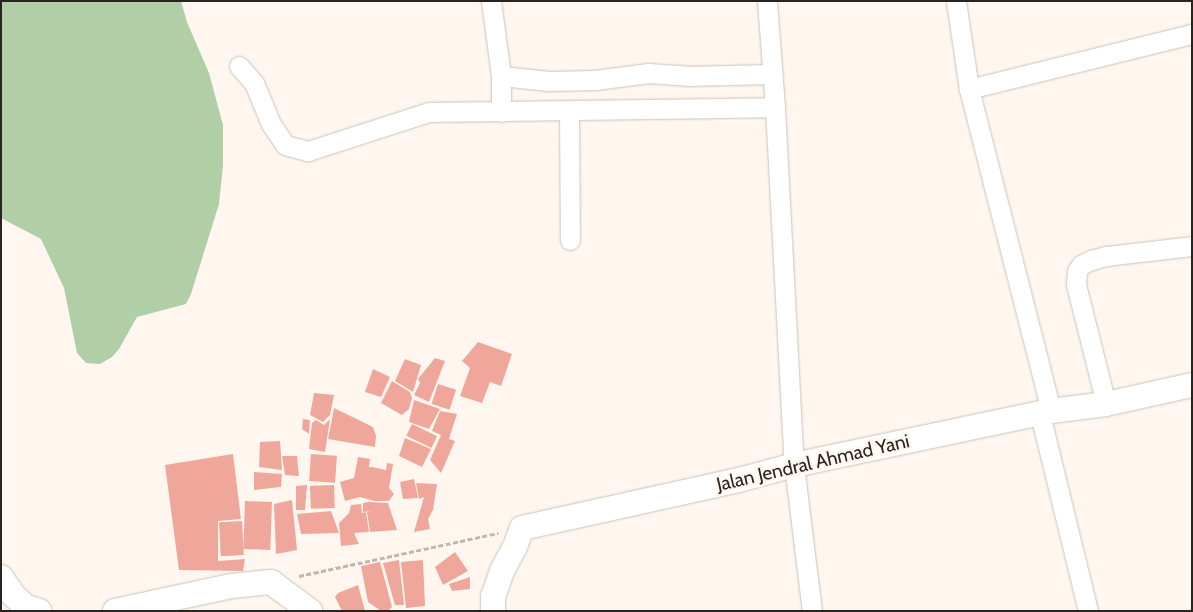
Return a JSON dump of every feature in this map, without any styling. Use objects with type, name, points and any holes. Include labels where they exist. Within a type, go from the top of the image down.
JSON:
[{"type":"main road","name":"Jalan Jendral Ahmad Yani","points":[[522,528],[739,480],[794,465],[1046,413],[1106,404],[1192,385]]},
{"type":"main road","points":[[492,611],[492,597],[502,571],[516,547],[522,528]]},
{"type":"main road","points":[[126,608],[204,591],[271,582],[310,611]]},
{"type":"main road","points":[[10,594],[26,607],[39,611]]},
{"type":"street","points":[[491,1],[501,76],[501,112]]},
{"type":"street","points":[[767,1],[771,74],[775,107],[794,465],[812,611]]},
{"type":"street","points":[[956,1],[969,90],[1046,413],[1088,611]]},
{"type":"street","points":[[969,90],[1192,34]]},
{"type":"street","points":[[239,66],[254,83],[271,124],[285,145],[308,151],[396,121],[429,112],[775,107]]},
{"type":"street","points":[[501,76],[549,81],[595,80],[649,73],[697,76],[771,74]]},
{"type":"street","points":[[569,111],[570,240]]},
{"type":"street","points":[[1106,404],[1076,285],[1077,271],[1081,265],[1106,256],[1192,246]]},
{"type":"path","points":[[271,582],[522,528]]},
{"type":"green space","points":[[1,1],[181,1],[187,22],[209,73],[223,125],[223,165],[219,204],[191,294],[186,304],[137,317],[119,349],[112,357],[100,364],[86,363],[77,353],[64,288],[41,239],[1,218]]},
{"type":"building","points":[[478,342],[512,354],[501,386],[490,382],[482,403],[460,396],[470,368],[462,361]]},
{"type":"building","points":[[435,358],[445,361],[429,402],[414,395],[420,383],[418,379]]},
{"type":"building","points":[[405,359],[421,365],[413,392],[395,381]]},
{"type":"building","points":[[373,369],[390,377],[381,397],[365,392]]},
{"type":"building","points":[[392,381],[410,392],[412,398],[409,409],[402,415],[381,403]]},
{"type":"building","points":[[438,384],[456,390],[450,410],[432,404]]},
{"type":"building","points":[[314,393],[334,395],[330,415],[323,422],[310,415]]},
{"type":"building","points":[[414,400],[440,409],[429,429],[409,422]]},
{"type":"building","points":[[334,408],[373,427],[376,436],[375,447],[328,439]]},
{"type":"building","points":[[440,411],[457,414],[449,439],[455,441],[441,473],[430,460],[441,435],[432,431]]},
{"type":"building","points":[[303,419],[310,420],[309,434],[302,429]]},
{"type":"building","points":[[330,419],[325,452],[309,449],[312,423],[316,420],[324,425]]},
{"type":"building","points":[[412,424],[437,436],[431,448],[406,436]]},
{"type":"building","points":[[405,438],[431,449],[422,467],[399,456]]},
{"type":"building","points":[[280,441],[282,470],[259,467],[260,442]]},
{"type":"building","points":[[233,454],[241,519],[218,521],[218,561],[245,559],[243,571],[179,570],[165,465]]},
{"type":"building","points":[[311,454],[337,456],[335,483],[309,481]]},
{"type":"building","points":[[282,456],[297,456],[299,476],[285,475]]},
{"type":"building","points":[[358,457],[370,459],[369,467],[386,470],[387,463],[393,464],[389,488],[394,494],[389,501],[375,501],[360,497],[345,501],[340,482],[354,478]]},
{"type":"building","points":[[254,472],[282,474],[281,487],[254,490]]},
{"type":"building","points":[[414,479],[418,498],[403,499],[400,482]]},
{"type":"building","points":[[416,483],[437,484],[433,510],[428,519],[430,529],[414,532],[424,497],[419,499]]},
{"type":"building","points":[[307,485],[305,510],[296,510],[296,486]]},
{"type":"building","points":[[334,485],[335,508],[311,509],[310,486]]},
{"type":"building","points":[[292,500],[297,550],[276,554],[274,504]]},
{"type":"building","points":[[245,501],[272,502],[270,550],[243,549]]},
{"type":"building","points":[[363,503],[388,503],[397,530],[370,532],[367,512],[371,511],[363,512]]},
{"type":"building","points":[[361,504],[362,513],[366,512],[369,532],[354,533],[359,544],[341,546],[339,523],[349,513],[351,505]]},
{"type":"building","points":[[331,511],[339,533],[301,534],[297,514]]},
{"type":"building","points":[[242,521],[244,555],[221,556],[219,522]]},
{"type":"building","points":[[455,552],[468,571],[443,585],[435,567]]},
{"type":"building","points":[[399,560],[404,605],[395,605],[383,563]]},
{"type":"building","points":[[423,560],[425,606],[406,608],[401,562]]},
{"type":"building","points":[[380,562],[392,607],[388,611],[381,611],[368,602],[361,566]]},
{"type":"building","points":[[470,577],[470,589],[452,591],[449,584]]},
{"type":"building","points":[[358,585],[365,611],[342,611],[335,597],[338,593]]}]
